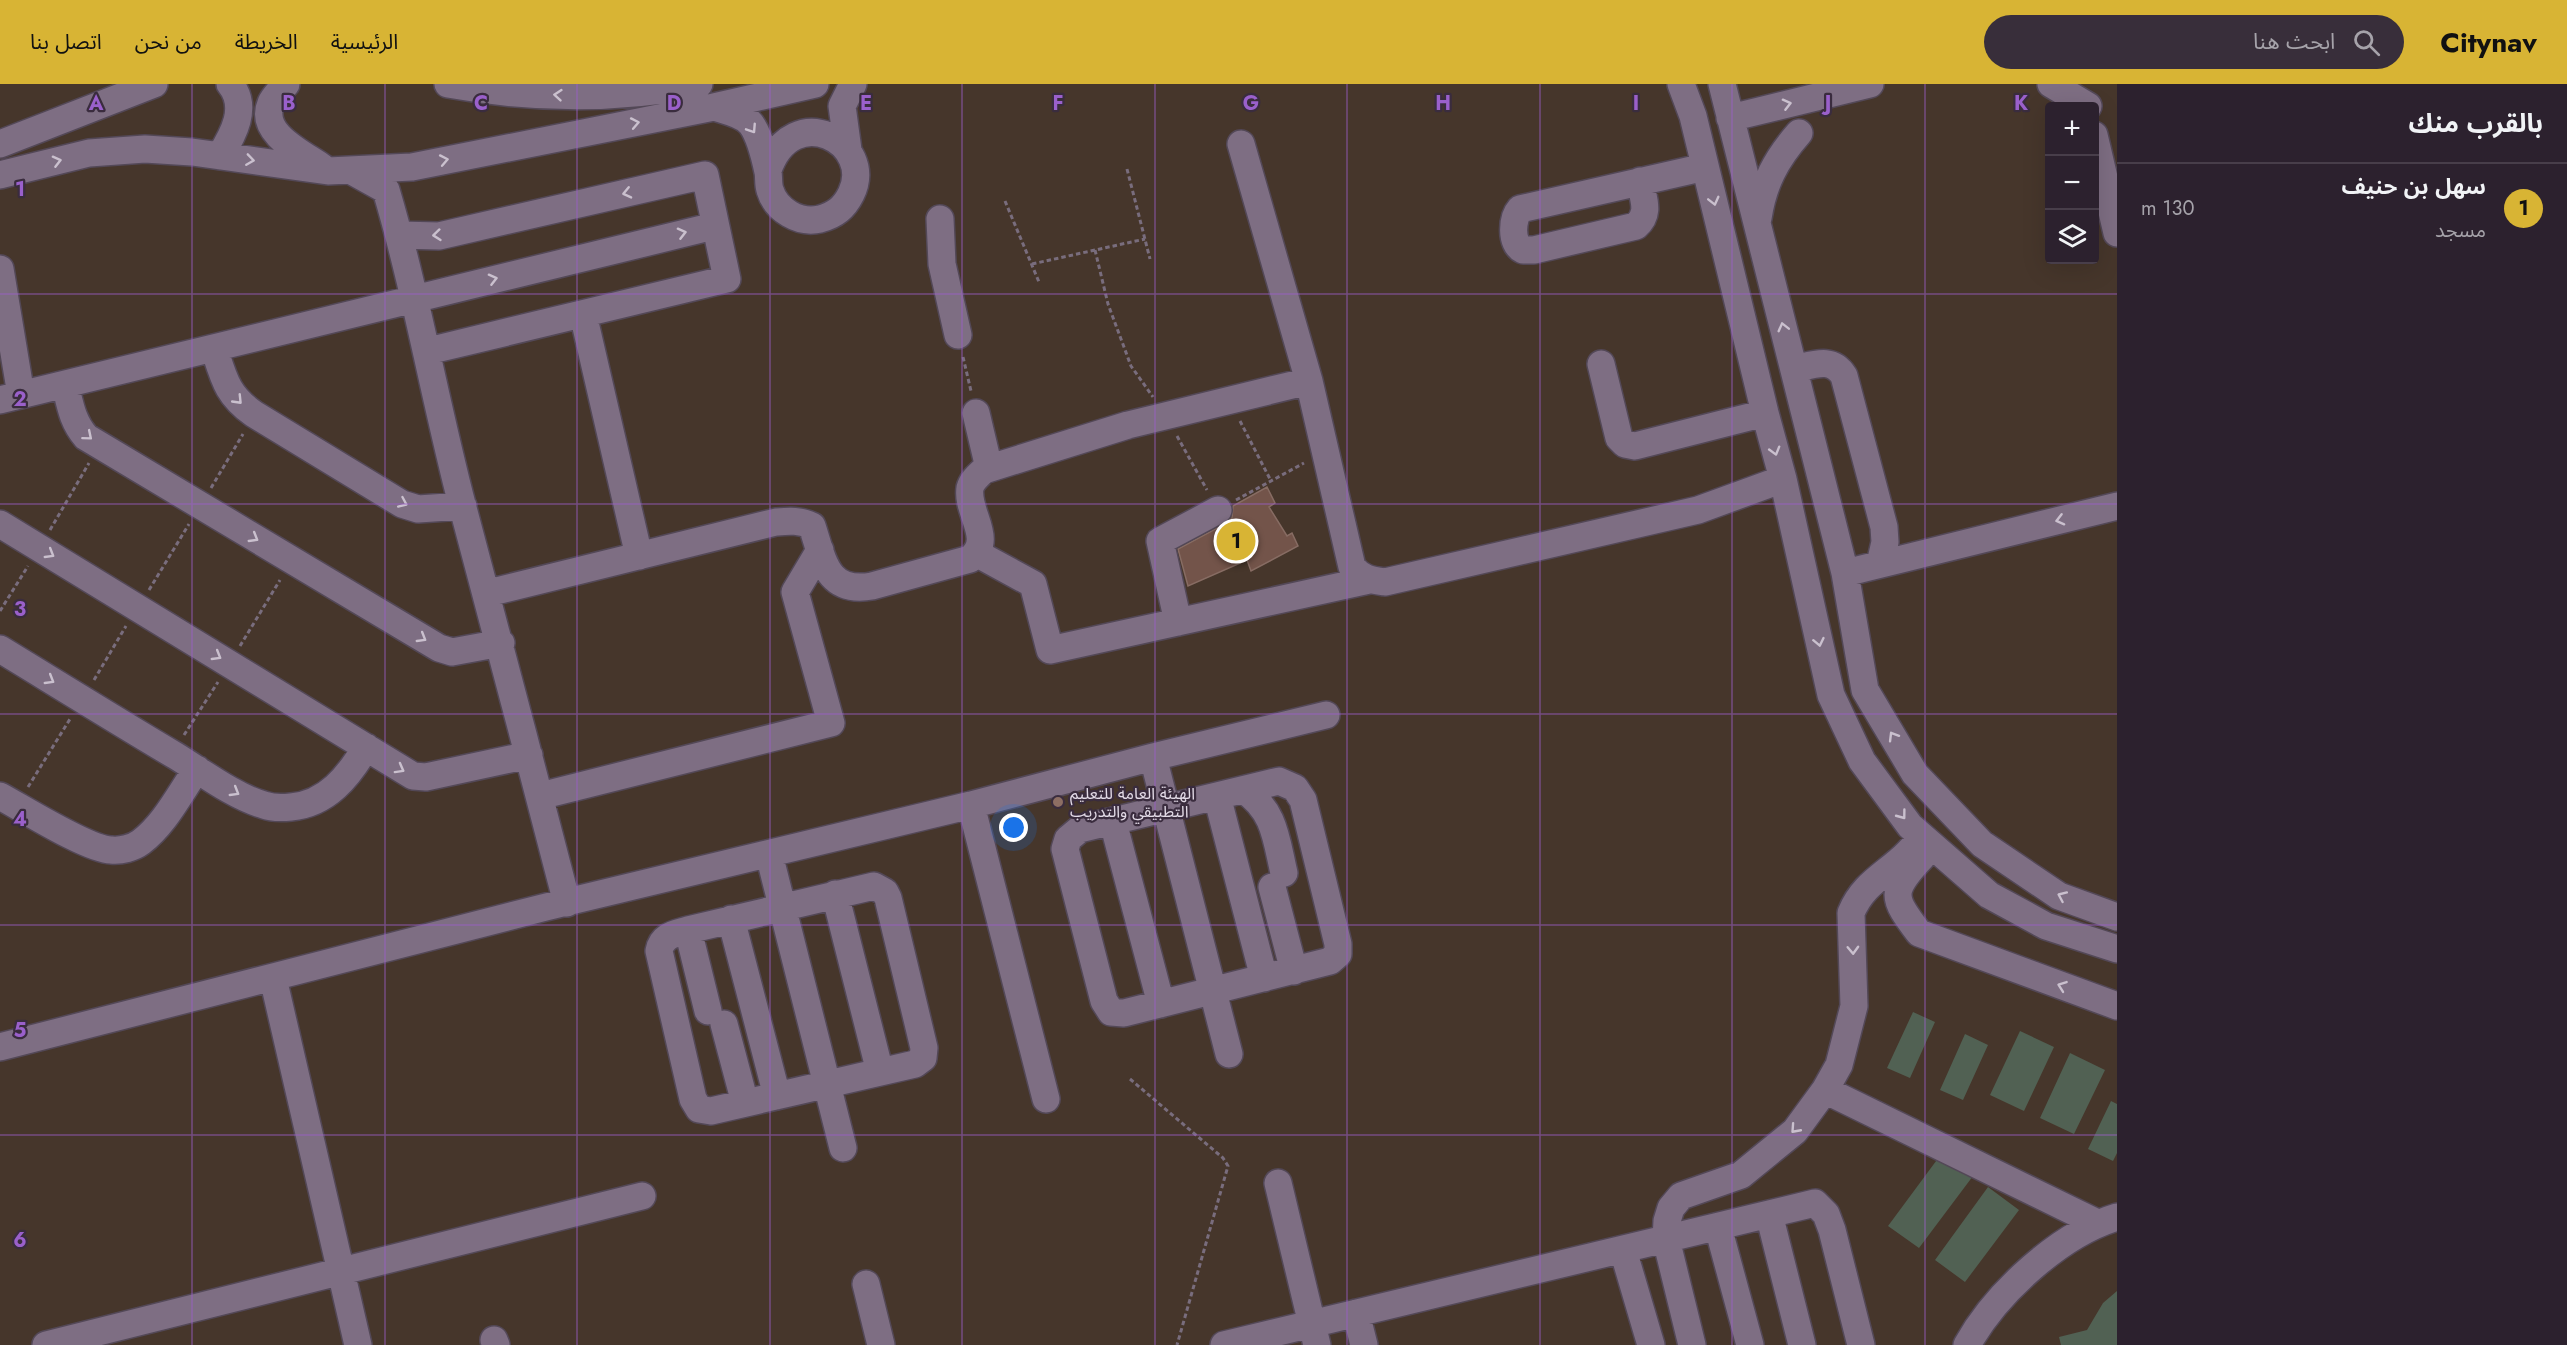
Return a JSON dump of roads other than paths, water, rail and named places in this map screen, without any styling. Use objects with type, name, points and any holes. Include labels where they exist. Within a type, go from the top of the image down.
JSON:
[{"type":"street","points":[[0,144],[154,84]]},
{"type":"street","points":[[220,156],[234,133],[239,111],[230,84]]},
{"type":"street","points":[[286,84],[271,103],[271,121],[277,137],[339,171],[386,190]]},
{"type":"street","points":[[448,84],[577,97],[662,91],[699,84]]},
{"type":"street","points":[[0,175],[89,153],[145,149],[339,171],[412,167],[714,107],[815,84]]},
{"type":"street","points":[[714,107],[737,115],[750,123],[768,170],[769,189],[779,206],[794,217],[813,220],[832,216],[846,204],[855,187],[855,168],[848,150],[842,106],[853,84]]},
{"type":"street","points":[[1682,84],[1693,116],[1783,479],[1831,695],[1862,761],[1910,826],[1989,895],[2046,926],[2117,949]]},
{"type":"street","points":[[1722,84],[1845,573],[1865,690],[1916,774],[1982,844],[2059,896],[2117,917]]},
{"type":"street","points":[[1730,118],[1870,84]]},
{"type":"street","points":[[2050,84],[2081,102]]},
{"type":"street","points":[[2083,84],[2087,102]]},
{"type":"street","points":[[768,170],[773,154],[785,141],[801,133],[818,133],[835,139],[848,150]]},
{"type":"street","points":[[1757,226],[1761,198],[1773,166],[1799,133]]},
{"type":"street","points":[[1241,144],[1309,381],[1352,567],[1359,576],[1386,582],[1698,510],[1783,479]]},
{"type":"street","points":[[2099,156],[2117,233]]},
{"type":"street","points":[[386,190],[412,167]]},
{"type":"street","points":[[1640,181],[1705,167]]},
{"type":"street","points":[[399,235],[439,236],[705,175],[727,279],[428,351]]},
{"type":"street","points":[[386,190],[428,351],[463,506],[488,593],[567,903]]},
{"type":"street","points":[[940,219],[942,264],[958,335]]},
{"type":"street","points":[[2,285],[10,398],[714,226]]},
{"type":"street","points":[[583,314],[639,556]]},
{"type":"street","points":[[213,348],[227,388],[239,403],[254,414],[402,504],[418,509],[463,506]]},
{"type":"street","points":[[1794,369],[1827,363],[1840,370],[1844,376],[1884,527],[1885,542],[1880,564]]},
{"type":"street","points":[[1600,364],[1619,438],[1626,444],[1635,446],[1765,413]]},
{"type":"street","points":[[488,593],[792,520],[812,526],[828,573],[846,585],[860,588],[970,559],[976,553],[981,537],[970,489],[974,480],[990,468],[1128,425],[1309,381]]},
{"type":"street","points":[[65,384],[73,416],[78,428],[86,437],[439,648],[452,652],[501,643]]},
{"type":"street","points":[[976,413],[990,468]]},
{"type":"street","points":[[1812,442],[1824,453],[1832,467],[1851,541]]},
{"type":"street","points":[[1845,573],[2117,506]]},
{"type":"street","points":[[1178,622],[1160,541],[1218,510]]},
{"type":"street","points":[[0,524],[413,776],[426,777],[529,755]]},
{"type":"street","points":[[540,796],[831,723],[795,592],[820,550]]},
{"type":"street","points":[[976,553],[1033,584],[1050,650],[1369,580]]},
{"type":"street","points":[[0,649],[197,769],[264,806],[291,807],[320,800],[354,768],[366,747]]},
{"type":"street","points":[[0,1047],[567,903],[971,806],[1153,757],[1326,715]]},
{"type":"street","points":[[1153,757],[1229,1054]]},
{"type":"street","points":[[0,796],[93,845],[121,850],[143,841],[161,822],[197,769]]},
{"type":"street","points":[[1279,782],[1295,788],[1303,800],[1339,949],[1335,959],[1117,1014],[1106,1007],[1104,1000],[1065,849],[1068,839],[1076,831],[1217,796],[1279,782]]},
{"type":"street","points":[[1244,790],[1256,798],[1268,813],[1294,971]]},
{"type":"street","points":[[1217,796],[1264,978]]},
{"type":"street","points":[[971,806],[1046,1099]]},
{"type":"street","points":[[1113,822],[1161,1004]]},
{"type":"street","points":[[1692,1345],[1666,1239],[1667,1221],[1671,1208],[1682,1196],[1742,1175],[1795,1131],[1825,1090],[1839,1065],[1854,1006],[1851,913],[1867,885],[1927,841]]},
{"type":"street","points":[[1927,841],[1899,885],[1899,905],[1919,933],[2117,1006]]},
{"type":"street","points":[[769,854],[843,1148]]},
{"type":"street","points":[[874,886],[885,892],[924,1054],[920,1062],[705,1112],[699,1109],[693,1100],[659,951],[666,937],[835,894],[874,886]]},
{"type":"street","points":[[835,894],[880,1072]]},
{"type":"street","points":[[1856,901],[1877,898],[1899,905]]},
{"type":"street","points":[[731,919],[777,1096]]},
{"type":"street","points":[[688,930],[745,1103]]},
{"type":"street","points":[[273,978],[358,1345]]},
{"type":"street","points":[[1825,1090],[2107,1220]]},
{"type":"street","points":[[1273,1185],[1309,1335]]},
{"type":"street","points":[[46,1345],[642,1196]]},
{"type":"street","points":[[1224,1345],[1309,1335],[1356,1313],[1815,1203],[1826,1214],[1861,1345]]},
{"type":"street","points":[[1769,1214],[1802,1345]]},
{"type":"street","points":[[1967,1345],[1997,1302],[2032,1268],[2107,1220]]},
{"type":"street","points":[[1718,1227],[1750,1345]]},
{"type":"street","points":[[1623,1250],[1651,1345]]},
{"type":"street","points":[[866,1284],[881,1345]]},
{"type":"street","points":[[1356,1313],[1364,1345]]},
{"type":"place","name":"سهل بن حنيف","points":[[1236,541]]},
{"type":"place","name":"الهيئة العامة للتعليم التطبيقي والتدريب","points":[[1058,802]]}]
